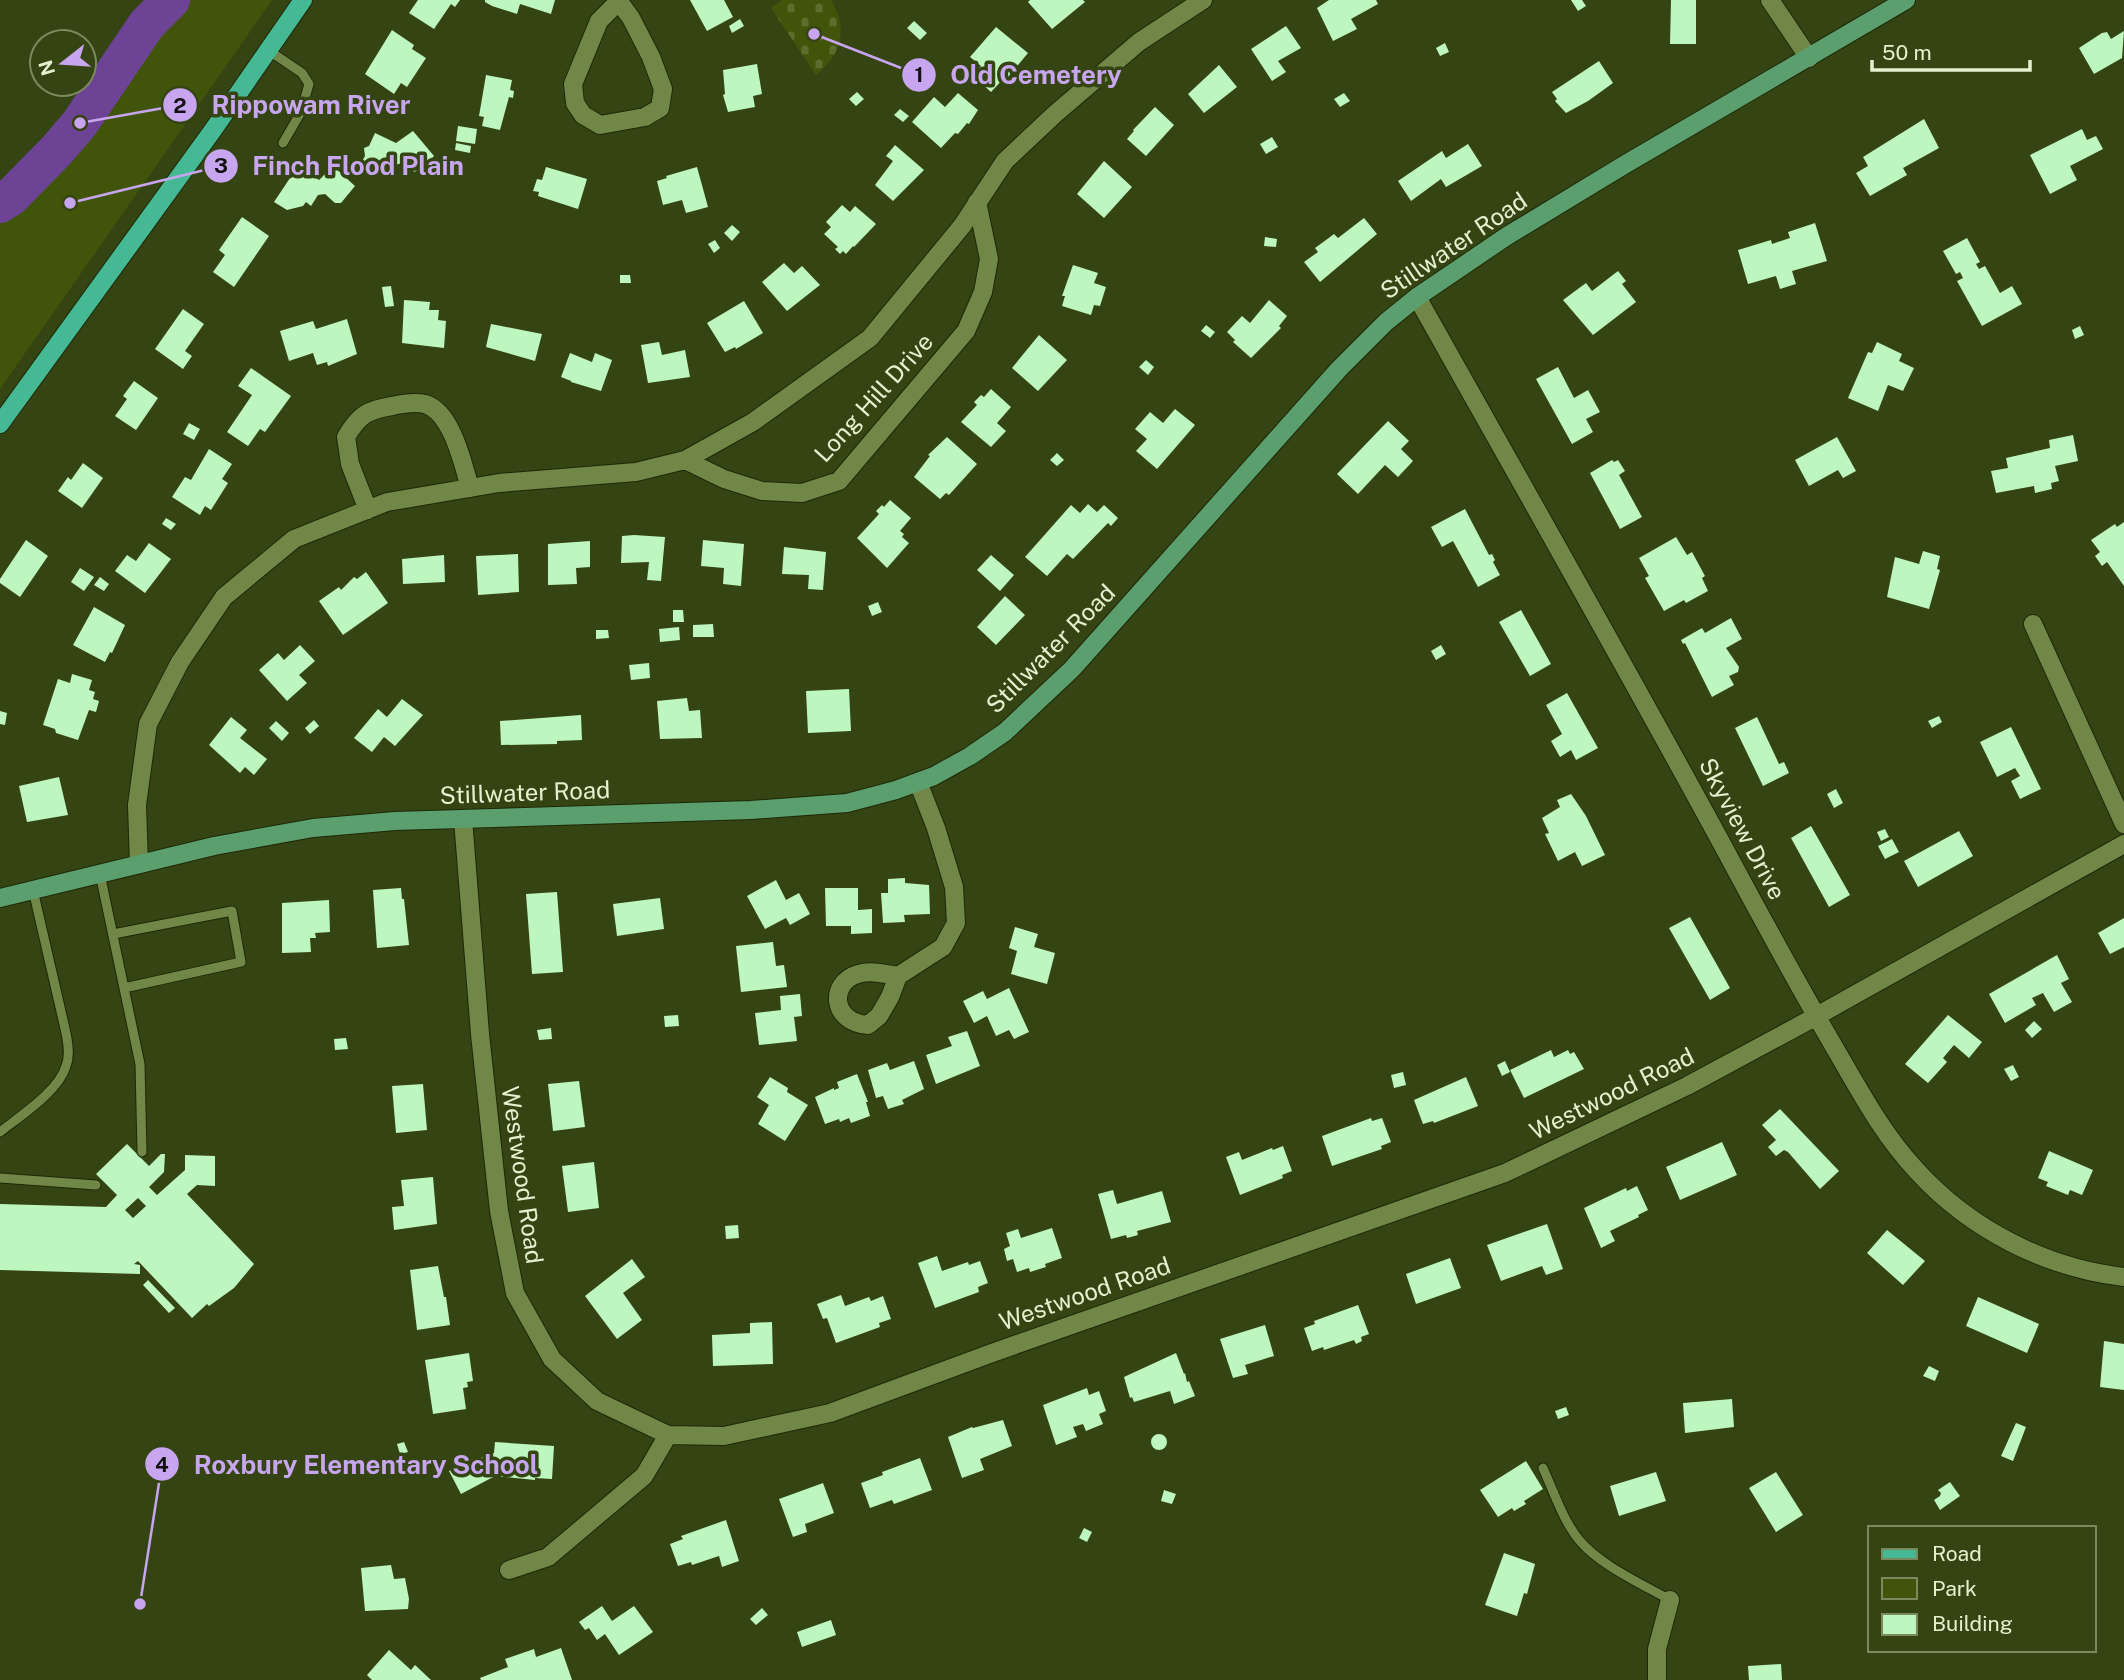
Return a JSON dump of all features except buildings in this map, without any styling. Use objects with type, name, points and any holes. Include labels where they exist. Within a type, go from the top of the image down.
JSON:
[{"type":"main road","points":[[0,424],[303,0]]},
{"type":"main road","name":"Stillwater Road","points":[[0,898],[214,846],[313,828],[395,821],[751,810],[848,803],[918,782],[970,756],[1005,732],[1072,669],[1339,369],[1386,322],[1507,236],[1619,167],[1906,0]]},
{"type":"street","name":"Long Hill Drive","points":[[139,864],[137,805],[148,724],[180,662],[224,597],[293,539],[387,502],[499,483],[636,472],[685,460],[753,422],[870,338],[962,226],[1005,161],[1139,42],[1203,0]]},
{"type":"street","points":[[1770,0],[1809,58]]},
{"type":"street","points":[[618,1],[631,18],[652,57],[663,89],[660,108],[645,117],[600,125],[583,115],[575,103],[573,84],[599,21],[618,1]]},
{"type":"street","name":"Long Hill Drive","points":[[685,460],[724,479],[762,491],[802,494],[839,481],[966,331],[983,292],[989,259],[977,202]]},
{"type":"street","name":"Skyview Drive","points":[[1418,297],[1651,713],[1815,1017],[1872,1113],[1896,1147],[1918,1173],[1965,1215],[2032,1253],[2101,1275],[2124,1277]]},
{"type":"street","points":[[368,510],[350,464],[346,438],[356,420],[373,409],[401,404],[426,404],[438,413],[453,432],[470,488]]},
{"type":"street","points":[[2033,624],[2124,824]]},
{"type":"street","points":[[898,976],[943,947],[956,923],[954,887],[936,828],[918,782]]},
{"type":"street","name":"Westwood Road","points":[[463,819],[480,1034],[499,1212],[515,1293],[552,1359],[597,1401],[668,1435],[724,1436],[830,1413],[992,1353],[1506,1172],[1687,1086],[2124,844]]},
{"type":"street","points":[[509,1570],[548,1556],[644,1476],[668,1435]]},
{"type":"street","points":[[1657,1680],[1657,1649],[1670,1600]]},
{"type":"lane","points":[[268,50],[302,73],[309,84],[302,112],[283,143]]},
{"type":"lane","points":[[100,874],[140,1064],[142,1152]]},
{"type":"lane","points":[[0,1132],[58,1084],[66,1067],[69,1049],[33,890]]},
{"type":"lane","points":[[113,934],[232,911],[241,962],[124,988]]},
{"type":"lane","points":[[0,1178],[96,1185]]},
{"type":"lane","points":[[1544,1468],[1569,1524],[1580,1541],[1595,1555],[1670,1600]]},
{"type":"green space","points":[[166,0],[272,0],[0,389],[0,214],[21,193],[85,98],[98,98],[98,78],[126,36]]},
{"type":"green space","points":[[782,0],[831,0],[837,11],[840,41],[831,59],[816,75],[771,8]]},
{"type":"waterway","points":[[0,204],[11,197],[80,123],[147,24],[171,0]]},
{"type":"place","name":"Old Cemetery","points":[[814,34]]},
{"type":"place","name":"Rippowam River","points":[[80,123]]},
{"type":"place","name":"Finch Flood Plain","points":[[70,203]]},
{"type":"place","name":"Roxbury Elementary School","points":[[140,1604]]}]
